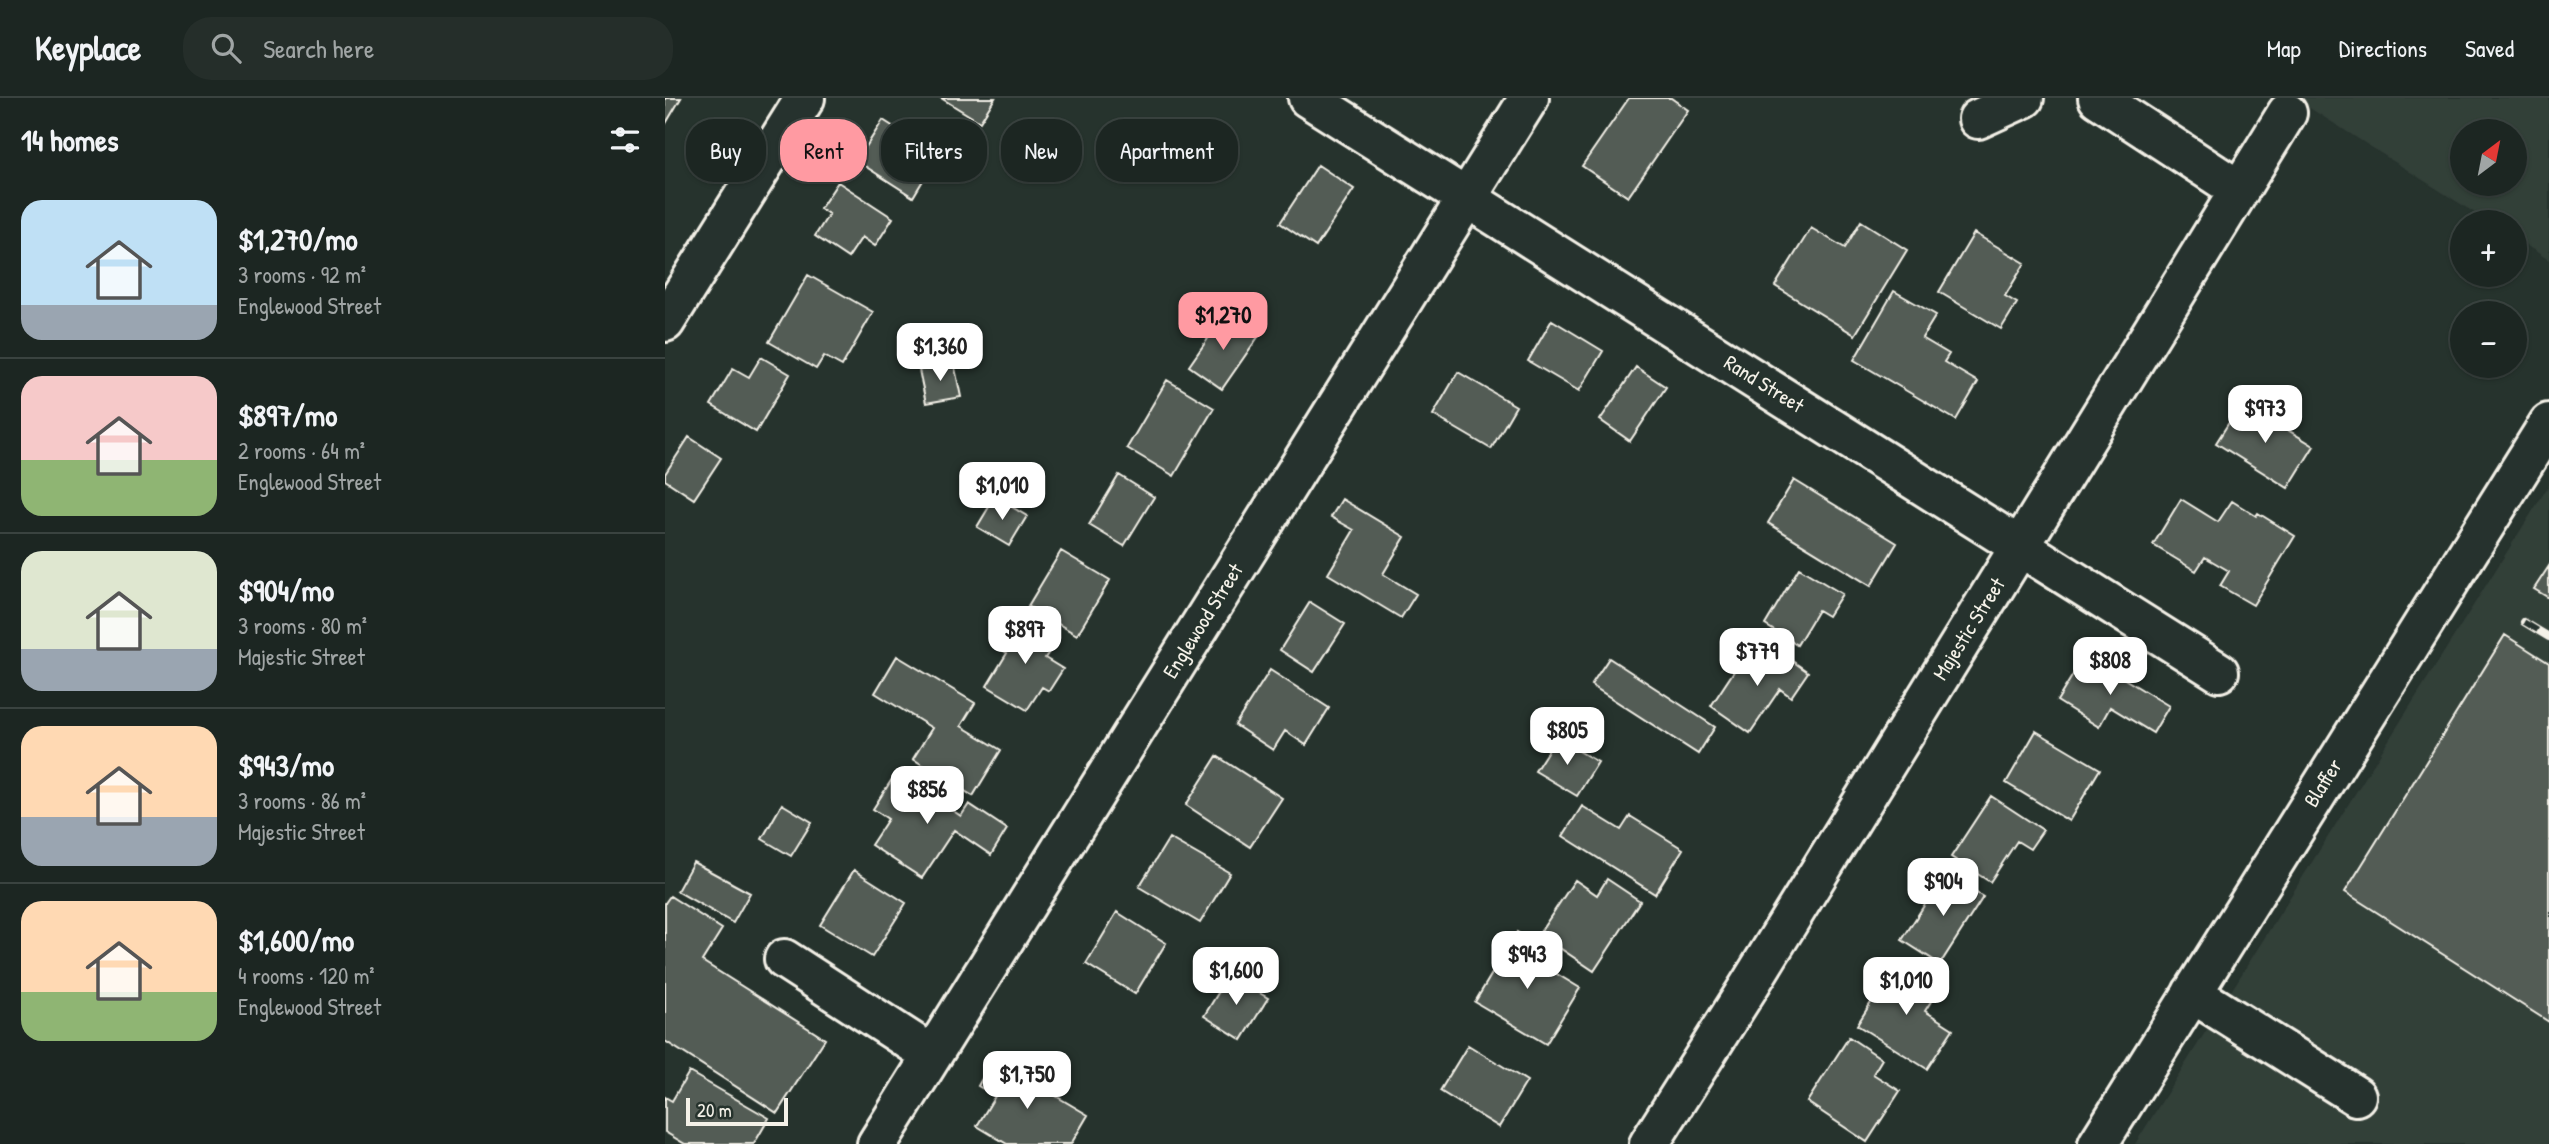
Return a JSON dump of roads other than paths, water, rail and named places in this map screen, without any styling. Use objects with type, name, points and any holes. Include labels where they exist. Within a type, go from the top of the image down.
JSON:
[{"type":"street","points":[[665,322],[805,98]]},
{"type":"street","name":"Rand Street","points":[[1308,98],[2219,672]]},
{"type":"street","name":"Englewood Street","points":[[877,1144],[1529,98]]},
{"type":"street","points":[[1978,120],[2024,98]]},
{"type":"street","points":[[2098,98],[2239,190]]},
{"type":"street","name":"Majestic Street","points":[[1649,1144],[2287,113]]},
{"type":"street","name":"Blaffer","points":[[2098,1144],[2549,423]]},
{"type":"street","points":[[784,959],[932,1055]]},
{"type":"street","points":[[2192,993],[2356,1096]]},
{"type":"railway","points":[[2524,622],[2549,637]]}]
